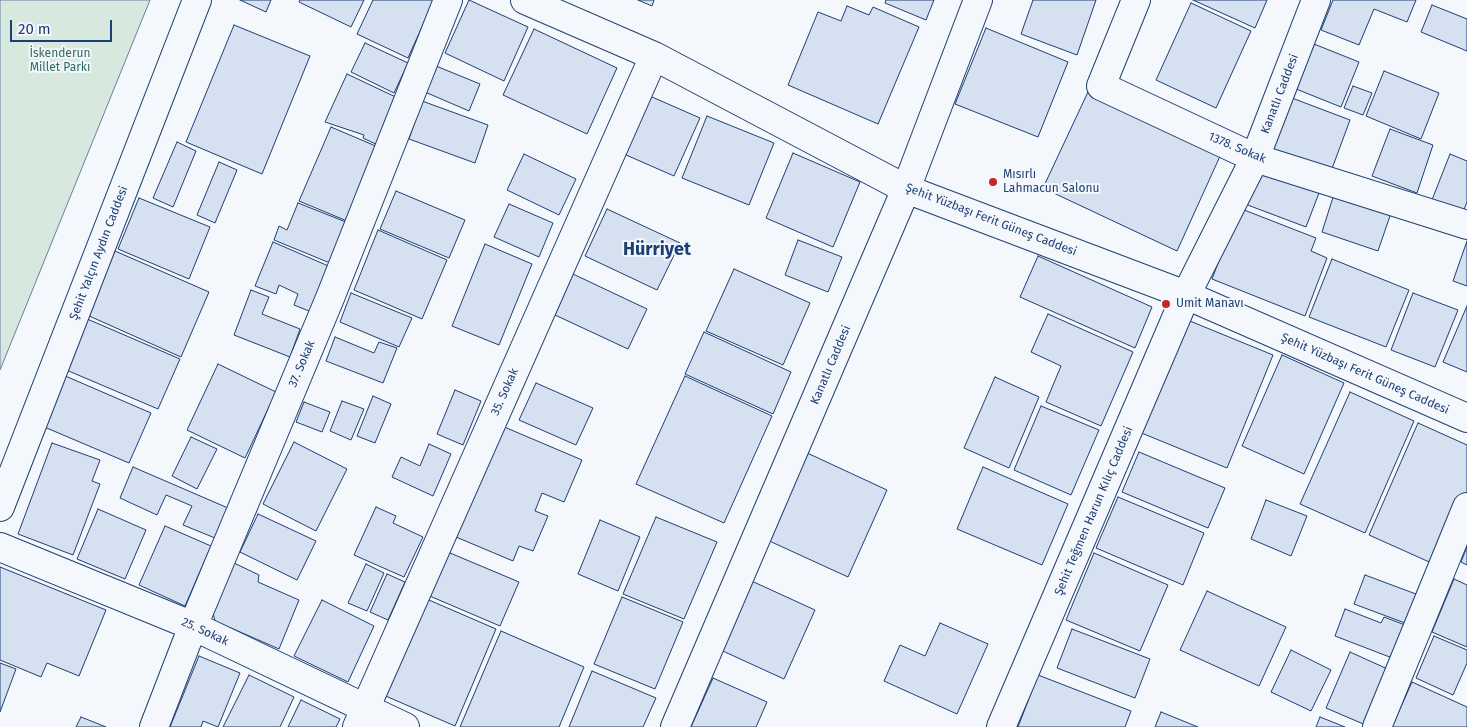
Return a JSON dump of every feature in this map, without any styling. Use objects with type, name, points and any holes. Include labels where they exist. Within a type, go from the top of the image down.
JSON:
[{"type":"street","name":"Şehit Yalçın Aydın Caddesi","points":[[0,507],[197,0]]},
{"type":"street","name":"37. Sokak","points":[[154,727],[193,626],[330,298],[448,0]]},
{"type":"street","name":"Şehit Yüzbaşı Ferit Güneş Caddesi","points":[[525,0],[654,56],[906,189],[1186,295],[1467,418]]},
{"type":"street","name":"Kanatlı Caddesi","points":[[675,727],[906,189],[978,0]]},
{"type":"street","name":"1378. Sokak","points":[[1136,0],[1101,86],[1255,158],[1467,226]]},
{"type":"street","name":"Kanatlı Caddesi","points":[[1186,295],[1255,158],[1316,0]]},
{"type":"street","name":"35. Sokak","points":[[361,718],[654,56]]},
{"type":"street","name":"Şehit Teğmen Harun Kılıç Caddesi","points":[[1002,727],[1186,295]]},
{"type":"street","points":[[1377,727],[1467,508]]},
{"type":"street","name":"25. Sokak","points":[[0,547],[193,626],[361,718],[405,727]]},
{"type":"green space","name":"İskenderun Millet Parkı","points":[[0,0],[150,0],[0,370]]},
{"type":"building","points":[[240,0],[271,0],[266,12]]},
{"type":"building","points":[[300,0],[364,0],[351,27],[299,2]]},
{"type":"building","points":[[373,0],[434,0],[408,58],[357,34]]},
{"type":"building","points":[[469,0],[528,27],[504,81],[445,53]]},
{"type":"building","points":[[638,0],[654,0],[652,6]]},
{"type":"building","points":[[886,0],[934,0],[926,20],[885,3]]},
{"type":"building","points":[[1033,0],[1096,0],[1077,55],[1021,34]]},
{"type":"building","points":[[1193,0],[1267,0],[1255,28]]},
{"type":"building","points":[[1333,0],[1416,0],[1407,22],[1374,9],[1359,45],[1321,30]]},
{"type":"building","points":[[1191,3],[1251,31],[1216,108],[1156,80]]},
{"type":"building","points":[[1432,5],[1467,19],[1467,51],[1421,32]]},
{"type":"building","points":[[847,6],[869,15],[873,7],[919,27],[878,124],[788,85],[818,12],[841,21]]},
{"type":"building","points":[[234,25],[310,56],[262,174],[186,142]]},
{"type":"building","points":[[986,28],[1068,62],[1038,137],[955,104]]},
{"type":"building","points":[[534,29],[617,68],[587,134],[503,95]]},
{"type":"building","points":[[365,43],[408,63],[394,93],[351,72]]},
{"type":"building","points":[[1314,44],[1359,62],[1341,107],[1296,89]]},
{"type":"building","points":[[436,66],[480,84],[469,111],[425,92]]},
{"type":"building","points":[[1384,71],[1439,93],[1421,139],[1366,116]]},
{"type":"building","points":[[347,74],[402,100],[382,147],[363,138],[364,135],[325,122]]},
{"type":"building","points":[[1353,86],[1372,93],[1363,115],[1344,108]]},
{"type":"building","points":[[1088,92],[1221,154],[1177,251],[1043,188]]},
{"type":"building","points":[[643,93],[700,118],[674,176],[617,151]]},
{"type":"building","points":[[1292,98],[1350,120],[1330,174],[1272,153]]},
{"type":"building","points":[[422,101],[488,125],[475,163],[409,139]]},
{"type":"building","points":[[707,116],[774,143],[749,205],[682,178]]},
{"type":"building","points":[[331,127],[378,147],[347,221],[299,201]]},
{"type":"building","points":[[1390,129],[1433,145],[1417,193],[1372,176]]},
{"type":"building","points":[[177,142],[196,151],[173,207],[153,198]]},
{"type":"building","points":[[793,153],[860,182],[833,247],[766,218]]},
{"type":"building","points":[[524,154],[576,179],[559,215],[507,190]]},
{"type":"building","points":[[1450,154],[1467,161],[1467,202],[1461,217],[1430,205]]},
{"type":"building","points":[[219,162],[237,170],[215,223],[197,215]]},
{"type":"building","points":[[1259,169],[1319,193],[1306,227],[1245,204]]},
{"type":"building","points":[[396,191],[465,220],[449,258],[380,229]]},
{"type":"building","points":[[1335,191],[1392,210],[1378,251],[1322,232]]},
{"type":"building","points":[[139,198],[210,227],[189,279],[118,249]]},
{"type":"building","points":[[298,203],[346,222],[330,263],[274,240],[279,226],[287,230]]},
{"type":"building","points":[[509,204],[553,223],[539,257],[494,237]]},
{"type":"building","points":[[1239,208],[1316,238],[1311,251],[1327,258],[1305,316],[1212,279]]},
{"type":"building","points":[[607,209],[680,243],[657,290],[585,256]]},
{"type":"building","points":[[378,230],[447,260],[422,319],[354,290]]},
{"type":"building","points":[[798,240],[842,257],[828,292],[785,275]]},
{"type":"building","points":[[1467,241],[1467,286],[1453,281]]},
{"type":"building","points":[[273,242],[333,268],[314,313],[294,305],[298,294],[279,285],[276,294],[255,286]]},
{"type":"building","points":[[485,244],[532,264],[499,345],[452,326]]},
{"type":"building","points":[[115,251],[209,292],[181,357],[87,315]]},
{"type":"building","points":[[1038,256],[1152,307],[1135,348],[1020,297]]},
{"type":"building","points":[[1332,259],[1409,290],[1386,347],[1309,317]]},
{"type":"building","points":[[734,269],[810,303],[783,365],[706,331]]},
{"type":"building","points":[[573,274],[647,309],[628,349],[555,315]]},
{"type":"building","points":[[251,290],[269,297],[262,314],[300,329],[290,357],[234,335]]},
{"type":"building","points":[[351,293],[412,318],[399,347],[340,322]]},
{"type":"building","points":[[1413,293],[1458,310],[1435,367],[1391,350]]},
{"type":"building","points":[[1467,306],[1467,372],[1443,362]]},
{"type":"building","points":[[1048,314],[1133,352],[1101,426],[1046,402],[1061,366],[1031,352]]},
{"type":"building","points":[[85,318],[180,359],[158,409],[64,369]]},
{"type":"building","points":[[1185,319],[1273,355],[1227,468],[1139,432]]},
{"type":"building","points":[[704,332],[791,372],[773,414],[685,374]]},
{"type":"building","points":[[335,337],[374,353],[379,342],[397,348],[383,383],[326,361]]},
{"type":"building","points":[[1282,355],[1344,383],[1304,474],[1242,446]]},
{"type":"building","points":[[218,364],[276,392],[245,458],[187,430]]},
{"type":"building","points":[[63,375],[151,413],[129,463],[42,426]]},
{"type":"building","points":[[685,376],[772,416],[724,523],[636,484]]},
{"type":"building","points":[[995,377],[1039,397],[1009,468],[964,448]]},
{"type":"building","points":[[536,383],[593,408],[576,445],[519,420]]},
{"type":"building","points":[[455,390],[481,401],[463,445],[437,434]]},
{"type":"building","points":[[1350,392],[1414,421],[1365,533],[1300,504]]},
{"type":"building","points":[[373,396],[391,404],[375,443],[357,436]]},
{"type":"building","points":[[342,401],[364,409],[351,440],[330,431]]},
{"type":"building","points":[[304,402],[330,412],[322,432],[296,422]]},
{"type":"building","points":[[1041,406],[1099,430],[1071,495],[1014,470]]},
{"type":"building","points":[[1418,423],[1467,445],[1467,494],[1436,565],[1369,535]]},
{"type":"building","points":[[502,426],[582,460],[564,502],[542,493],[535,511],[548,516],[533,551],[519,546],[513,561],[456,537]]},
{"type":"building","points":[[191,437],[217,449],[197,489],[172,476]]},
{"type":"building","points":[[294,442],[347,469],[316,531],[263,504]]},
{"type":"building","points":[[52,443],[100,460],[92,481],[100,484],[73,555],[18,534]]},
{"type":"building","points":[[429,444],[451,454],[433,496],[392,477],[401,457],[420,466]]},
{"type":"building","points":[[805,452],[887,490],[848,577],[765,539]]},
{"type":"building","points":[[1139,452],[1225,488],[1208,528],[1122,492]]},
{"type":"building","points":[[133,467],[228,508],[215,538],[183,525],[192,506],[166,495],[157,515],[120,498]]},
{"type":"building","points":[[983,467],[1068,504],[1042,565],[957,529]]},
{"type":"building","points":[[1118,497],[1204,533],[1183,585],[1096,548]]},
{"type":"building","points":[[1266,500],[1307,516],[1291,556],[1251,539]]},
{"type":"building","points":[[376,507],[396,516],[393,523],[423,537],[404,577],[354,555]]},
{"type":"building","points":[[98,509],[146,530],[125,579],[77,559]]},
{"type":"building","points":[[258,514],[316,541],[297,580],[240,552]]},
{"type":"building","points":[[656,517],[717,542],[684,619],[623,594]]},
{"type":"building","points":[[600,520],[640,537],[618,591],[578,574]]},
{"type":"building","points":[[165,526],[211,546],[185,606],[139,585]]},
{"type":"building","points":[[1467,547],[1467,565],[1461,562]]},
{"type":"building","points":[[443,550],[519,582],[500,626],[425,594]]},
{"type":"building","points":[[1094,553],[1168,585],[1140,651],[1066,620]]},
{"type":"building","points":[[232,562],[259,575],[258,582],[299,600],[279,649],[215,621],[211,605]]},
{"type":"building","points":[[366,564],[384,573],[367,611],[348,603]]},
{"type":"building","points":[[0,567],[106,610],[79,676],[47,663],[41,677],[0,660]]},
{"type":"building","points":[[387,574],[405,582],[388,620],[370,612]]},
{"type":"building","points":[[1365,575],[1424,597],[1413,626],[1354,604]]},
{"type":"building","points":[[745,578],[815,610],[784,679],[714,647]]},
{"type":"building","points":[[1454,579],[1467,585],[1467,647],[1432,632]]},
{"type":"building","points":[[1207,591],[1286,627],[1259,686],[1180,650]]},
{"type":"building","points":[[422,597],[496,629],[455,726],[381,694]]},
{"type":"building","points":[[622,597],[683,622],[655,689],[594,664]]},
{"type":"building","points":[[322,600],[374,626],[348,682],[294,656]]},
{"type":"building","points":[[1345,609],[1381,623],[1384,617],[1413,628],[1400,661],[1335,636]]},
{"type":"building","points":[[940,623],[988,644],[957,714],[884,681],[900,645],[925,656]]},
{"type":"building","points":[[1072,629],[1150,659],[1135,698],[1057,668]]},
{"type":"building","points":[[501,631],[584,667],[559,727],[460,727]]},
{"type":"building","points":[[1434,636],[1467,650],[1467,663],[1453,695],[1416,678]]},
{"type":"building","points":[[1291,650],[1331,670],[1311,711],[1271,692]]},
{"type":"building","points":[[1350,652],[1392,671],[1368,726],[1326,708]]},
{"type":"building","points":[[199,656],[240,673],[218,727],[203,721],[201,727],[170,727]]},
{"type":"building","points":[[0,663],[16,669],[0,712]]},
{"type":"building","points":[[592,671],[656,698],[643,727],[569,727]]},
{"type":"building","points":[[249,675],[294,697],[280,727],[223,727]]},
{"type":"building","points":[[1038,675],[1131,711],[1125,727],[1018,727]]},
{"type":"building","points":[[713,678],[767,702],[756,727],[691,727]]},
{"type":"building","points":[[1412,682],[1467,707],[1467,727],[1392,727]]},
{"type":"building","points":[[301,700],[340,719],[336,727],[288,727]]},
{"type":"building","points":[[1161,712],[1198,727],[1155,727]]},
{"type":"building","points":[[81,717],[106,727],[76,727]]},
{"type":"building","points":[[1320,717],[1345,727],[1316,727]]},
{"type":"place","name":"Mısırlı Lahmacun Salonu","points":[[993,182]]},
{"type":"place","name":"Umit Manavı","points":[[1166,304]]},
{"type":"district","name":"Hürriyet","points":[[657,250]]}]
